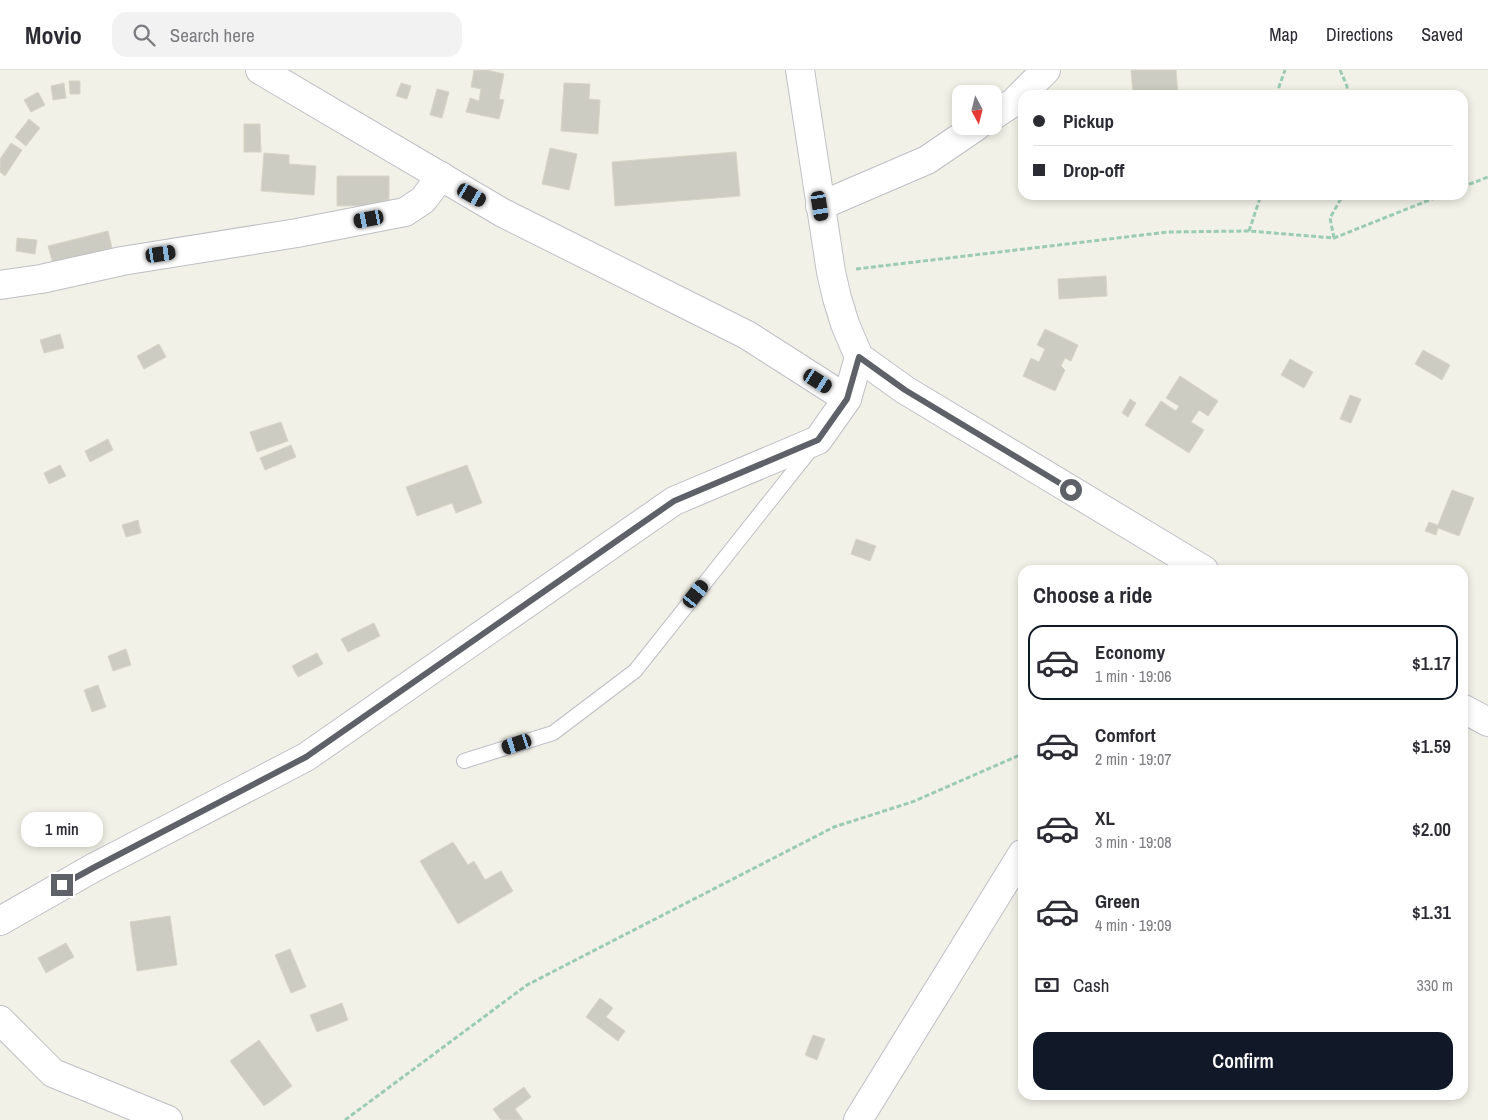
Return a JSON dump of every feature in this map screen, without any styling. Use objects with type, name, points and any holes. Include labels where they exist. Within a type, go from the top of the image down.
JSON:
[{"type":"street","points":[[260,70],[503,213],[747,335],[847,399]]},
{"type":"street","points":[[800,70],[831,272],[845,324],[859,357],[905,390],[1196,565]]},
{"type":"street","points":[[1026,90],[1046,70]]},
{"type":"street","points":[[1002,110],[1018,98]]},
{"type":"street","points":[[820,206],[927,160],[964,135]]},
{"type":"street","points":[[0,285],[41,279],[122,261],[297,233],[405,212],[422,200],[441,176]]},
{"type":"street","points":[[0,921],[93,868],[306,757],[674,501],[818,440],[847,399],[859,357]]},
{"type":"street","points":[[1468,711],[1488,722]]},
{"type":"street","points":[[858,1120],[1018,860]]},
{"type":"street","points":[[0,1020],[54,1073],[168,1120]]},
{"type":"lane","points":[[464,761],[553,733],[635,671],[818,440]]},
{"type":"path","points":[[1278,90],[1285,70]]},
{"type":"path","points":[[1340,70],[1347,90]]},
{"type":"path","points":[[1468,185],[1488,177]]},
{"type":"path","points":[[1248,232],[1260,200]]},
{"type":"path","points":[[1334,238],[1330,218],[1339,200]]},
{"type":"path","points":[[831,272],[1168,232],[1248,232],[1334,238],[1429,200]]},
{"type":"path","points":[[345,1120],[527,985],[834,827],[912,802],[1018,756]]},
{"type":"building","points":[[474,70],[487,70],[504,74],[499,99],[504,100],[499,119],[466,112],[470,98],[479,101],[481,89],[471,87]]},
{"type":"building","points":[[1131,70],[1176,70],[1178,90],[1133,90]]},
{"type":"building","points":[[69,81],[80,81],[80,94],[70,94]]},
{"type":"building","points":[[64,83],[66,98],[53,100],[51,86]]},
{"type":"building","points":[[401,83],[411,86],[407,99],[396,96]]},
{"type":"building","points":[[564,83],[590,84],[589,99],[600,100],[598,134],[561,131]]},
{"type":"building","points":[[437,89],[449,92],[442,118],[430,115]]},
{"type":"building","points":[[38,92],[45,105],[31,112],[24,100]]},
{"type":"building","points":[[29,119],[40,128],[26,146],[15,137]]},
{"type":"building","points":[[244,124],[260,124],[261,152],[244,152]]},
{"type":"building","points":[[11,143],[22,150],[5,176],[0,172],[0,159]]},
{"type":"building","points":[[550,148],[577,154],[569,190],[542,184]]},
{"type":"building","points":[[736,152],[740,196],[615,206],[612,162]]},
{"type":"building","points":[[264,153],[289,155],[289,164],[316,166],[314,195],[261,191]]},
{"type":"building","points":[[337,176],[389,176],[389,205],[337,206]]},
{"type":"building","points":[[108,231],[112,248],[53,264],[48,246]]},
{"type":"building","points":[[17,238],[37,240],[35,254],[16,251]]},
{"type":"building","points":[[1106,276],[1107,296],[1059,299],[1058,279]]},
{"type":"building","points":[[1045,329],[1078,345],[1071,361],[1065,358],[1061,366],[1065,370],[1055,391],[1023,376],[1031,358],[1039,362],[1045,349],[1037,345]]},
{"type":"building","points":[[60,334],[64,348],[44,353],[40,340]]},
{"type":"building","points":[[159,344],[166,357],[144,369],[137,356]]},
{"type":"building","points":[[1423,350],[1450,365],[1442,380],[1415,364]]},
{"type":"building","points":[[1290,359],[1313,372],[1304,388],[1281,375]]},
{"type":"building","points":[[1180,376],[1218,401],[1208,416],[1199,410],[1191,422],[1204,430],[1189,453],[1145,425],[1161,401],[1176,411],[1179,406],[1166,398]]},
{"type":"building","points":[[1350,395],[1361,399],[1351,423],[1340,419]]},
{"type":"building","points":[[1130,399],[1136,403],[1128,417],[1122,413]]},
{"type":"building","points":[[281,422],[288,441],[257,452],[250,432]]},
{"type":"building","points":[[108,439],[113,450],[90,462],[85,451]]},
{"type":"building","points":[[291,445],[296,457],[265,470],[260,458]]},
{"type":"building","points":[[60,465],[66,476],[49,484],[44,473]]},
{"type":"building","points":[[467,465],[482,503],[456,513],[452,503],[417,516],[406,487]]},
{"type":"building","points":[[1452,490],[1474,498],[1459,536],[1438,528],[1436,535],[1425,531],[1429,522],[1438,525]]},
{"type":"building","points":[[138,520],[141,533],[126,537],[122,525]]},
{"type":"building","points":[[856,539],[876,546],[870,561],[851,554]]},
{"type":"building","points":[[374,623],[380,636],[348,652],[341,639]]},
{"type":"building","points":[[126,649],[131,665],[113,671],[108,656]]},
{"type":"building","points":[[317,653],[323,664],[298,677],[292,666]]},
{"type":"building","points":[[98,685],[106,707],[92,712],[84,690]]},
{"type":"building","points":[[453,842],[468,865],[474,861],[485,880],[501,871],[513,891],[458,924],[420,861]]},
{"type":"building","points":[[170,916],[177,965],[137,971],[130,922]]},
{"type":"building","points":[[66,943],[74,957],[46,973],[38,958]]},
{"type":"building","points":[[290,949],[306,987],[291,993],[275,955]]},
{"type":"building","points":[[600,998],[613,1008],[606,1017],[625,1031],[618,1041],[586,1017]]},
{"type":"building","points":[[342,1003],[348,1020],[317,1032],[310,1015]]},
{"type":"building","points":[[813,1035],[825,1039],[817,1060],[805,1055]]},
{"type":"building","points":[[259,1040],[292,1086],[264,1106],[230,1061]]},
{"type":"building","points":[[524,1087],[531,1097],[515,1109],[523,1120],[501,1120],[493,1109]]},
{"type":"route","points":[[62,885],[306,757],[674,501],[818,440],[847,399],[859,357],[905,390],[1071,490]]}]
